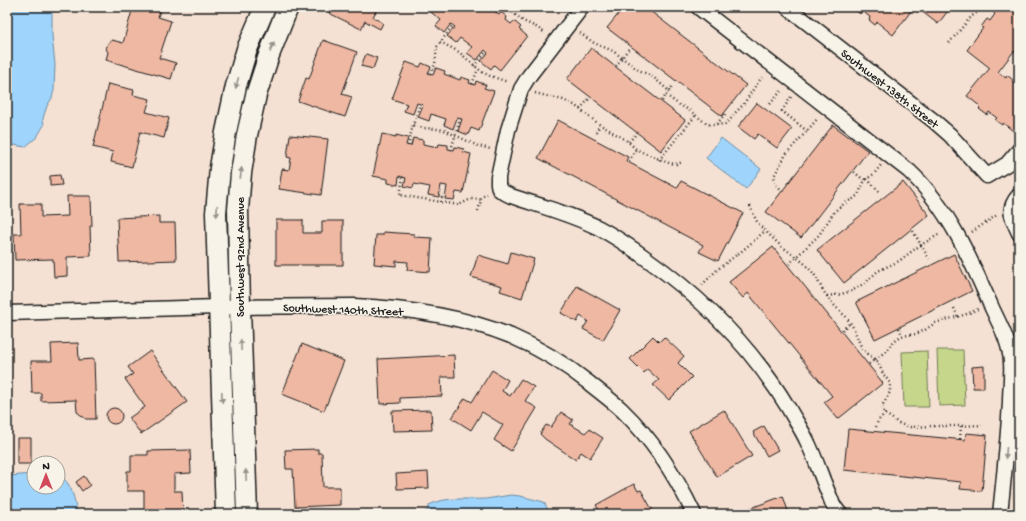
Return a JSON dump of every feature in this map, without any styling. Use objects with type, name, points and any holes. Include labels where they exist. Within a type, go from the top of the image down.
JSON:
[{"type":"street","name":"Southwest 92nd Avenue","points":[[226,514],[216,213],[220,168],[236,86],[247,49],[265,7]]},
{"type":"street","name":"Southwest 92nd Avenue","points":[[247,514],[240,308],[238,210],[240,173],[256,96],[269,55],[288,7]]},
{"type":"street","points":[[582,7],[533,70],[521,89],[508,130],[499,168],[499,189],[511,196],[570,216],[600,229],[652,262],[708,307],[743,344],[777,390],[807,441],[833,505],[840,514]]},
{"type":"street","points":[[698,7],[904,167],[924,186],[945,214],[974,267],[1006,342],[1011,361],[1015,368],[1014,414],[1000,514]]},
{"type":"street","name":"Southwest 138th Street","points":[[787,7],[950,134],[987,176],[1007,164],[1019,150]]},
{"type":"street","points":[[1019,195],[1011,206],[1011,213],[1019,233]]},
{"type":"street","name":"Southwest 140th Street","points":[[7,313],[219,307],[360,307],[416,311],[474,324],[505,334],[558,361],[571,369],[610,400],[645,436],[667,465],[694,514]]},
{"type":"path","points":[[506,7],[523,21],[536,26],[548,35]]},
{"type":"path","points":[[949,43],[972,16],[982,7]]},
{"type":"path","points":[[431,74],[435,64],[437,47],[453,25]]},
{"type":"path","points":[[578,32],[590,41],[610,49],[637,69],[653,77],[669,91]]},
{"type":"path","points":[[440,42],[459,52],[474,66],[490,76],[513,84]]},
{"type":"path","points":[[616,66],[630,47]]},
{"type":"path","points":[[474,66],[486,52]]},
{"type":"path","points":[[472,84],[478,69]]},
{"type":"path","points":[[666,95],[707,124],[725,124],[743,105],[765,73]]},
{"type":"path","points":[[662,101],[672,87]]},
{"type":"path","points":[[770,104],[784,88],[786,89]]},
{"type":"path","points":[[532,92],[563,100],[580,109],[600,125],[629,142],[636,149],[659,160],[676,164],[683,162]]},
{"type":"path","points":[[791,93],[791,96],[782,111],[807,131]]},
{"type":"path","points":[[580,109],[589,99]]},
{"type":"path","points":[[408,146],[420,105]]},
{"type":"path","points":[[716,125],[726,113]]},
{"type":"path","points":[[659,160],[696,115]]},
{"type":"path","points":[[451,150],[460,119]]},
{"type":"path","points":[[728,122],[728,128]]},
{"type":"path","points":[[783,191],[776,185],[774,176],[786,154],[813,124]]},
{"type":"path","points":[[413,125],[441,130],[478,146],[493,149]]},
{"type":"path","points":[[596,132],[600,125]]},
{"type":"path","points":[[629,142],[636,134]]},
{"type":"path","points":[[629,161],[636,149]]},
{"type":"path","points":[[789,264],[820,235],[835,211],[858,195],[866,180],[874,174],[882,163]]},
{"type":"path","points":[[854,172],[881,192]]},
{"type":"path","points":[[403,177],[400,195],[459,205],[471,199],[482,199],[478,211]]},
{"type":"path","points":[[441,202],[443,194]]},
{"type":"path","points":[[750,206],[760,226],[789,252],[804,263],[814,274],[827,296],[850,323],[862,349],[876,359],[883,374],[890,383],[890,392],[882,406],[885,413],[906,427],[982,425]]},
{"type":"path","points":[[980,228],[1000,213]]},
{"type":"path","points":[[698,290],[714,272],[743,250],[764,230]]},
{"type":"path","points":[[913,230],[929,259]]},
{"type":"path","points":[[827,296],[846,293],[858,288],[878,271],[899,262],[921,245],[944,232]]},
{"type":"path","points":[[954,308],[958,317]]},
{"type":"path","points":[[868,364],[885,352],[894,341],[902,335],[916,334],[935,323],[967,314],[980,308]]},
{"type":"path","points":[[842,330],[850,323]]},
{"type":"path","points":[[899,328],[902,335]]},
{"type":"path","points":[[876,427],[878,421],[885,413]]},
{"type":"path","points":[[960,439],[961,426]]},
{"type":"green space","points":[[937,350],[963,350],[965,405],[939,406]]},
{"type":"green space","points":[[927,351],[929,407],[904,407],[902,352]]},
{"type":"water","points":[[7,7],[52,7],[52,36],[55,65],[54,90],[43,118],[44,125],[37,137],[25,147],[14,145],[7,147]]},
{"type":"water","points":[[721,138],[761,169],[746,189],[706,158]]},
{"type":"water","points":[[26,475],[26,495],[66,495],[66,481],[72,492],[77,514],[7,514],[7,476]]},
{"type":"water","points":[[511,495],[544,502],[550,514],[418,514],[429,510],[429,505],[442,500],[486,499]]},
{"type":"building","points":[[133,7],[161,7],[158,17],[171,21],[159,58],[176,63],[171,79],[106,60],[108,52],[106,49],[108,43],[112,40],[123,43]]},
{"type":"building","points":[[332,7],[378,7],[373,17],[383,23],[380,29],[365,21],[361,29],[329,13]]},
{"type":"building","points":[[431,7],[490,7],[499,15],[501,12],[507,17],[506,20],[511,24],[514,21],[521,27],[519,29],[527,36],[500,70],[494,65],[491,69],[481,61],[488,53],[485,50],[477,60],[467,53],[472,47],[460,38],[456,43],[447,36],[455,27],[451,24],[444,33],[436,26],[441,20],[428,10]]},
{"type":"building","points":[[624,7],[645,7],[746,85],[722,116],[607,28]]},
{"type":"building","points":[[914,7],[893,35],[877,22],[875,25],[869,20],[870,17],[862,11],[860,14],[853,8]]},
{"type":"building","points":[[916,7],[955,7],[953,10],[950,8],[938,24]]},
{"type":"building","points":[[997,7],[1019,7],[1019,51],[1017,54],[1014,51],[998,72],[1006,78],[1007,75],[1019,88],[1019,131],[1017,134],[1003,123],[1002,125],[995,120],[997,118],[989,112],[987,115],[979,109],[981,107],[967,96],[990,68],[967,50],[983,28],[981,27],[987,19],[990,21],[995,14],[993,12]]},
{"type":"building","points":[[323,40],[357,52],[342,94],[352,97],[345,117],[298,101],[306,78],[309,79]]},
{"type":"building","points":[[591,48],[685,120],[661,151],[567,79]]},
{"type":"building","points":[[366,54],[377,58],[373,69],[361,66]]},
{"type":"building","points":[[406,62],[420,67],[422,63],[431,67],[428,73],[433,75],[436,68],[445,71],[444,74],[460,80],[461,77],[470,80],[469,83],[475,85],[476,81],[486,85],[484,88],[494,91],[479,131],[471,128],[468,135],[458,131],[462,119],[457,118],[453,129],[444,125],[446,119],[431,114],[429,121],[418,117],[423,105],[417,103],[413,114],[404,111],[407,104],[392,99]]},
{"type":"building","points":[[108,84],[134,90],[133,95],[150,99],[146,112],[169,118],[164,138],[140,132],[132,167],[111,162],[113,152],[93,147]]},
{"type":"building","points":[[757,103],[792,129],[777,148],[758,134],[754,139],[738,127]]},
{"type":"building","points":[[558,120],[628,157],[626,161],[677,188],[681,181],[743,213],[718,261],[699,252],[703,245],[538,158]]},
{"type":"building","points":[[833,125],[868,151],[801,238],[766,212]]},
{"type":"building","points":[[382,134],[408,138],[406,145],[411,146],[413,138],[423,140],[423,144],[438,147],[439,144],[448,145],[448,149],[454,150],[455,147],[464,149],[463,152],[471,154],[463,193],[456,192],[454,200],[445,199],[447,186],[441,185],[439,197],[428,195],[430,187],[414,184],[413,188],[404,186],[406,178],[399,176],[398,185],[388,183],[388,179],[373,176]]},
{"type":"building","points":[[290,135],[328,139],[321,195],[279,189],[282,169],[289,170],[291,158],[287,157]]},
{"type":"building","points":[[60,175],[62,185],[50,186],[50,176]]},
{"type":"building","points":[[903,182],[929,215],[844,283],[817,250]]},
{"type":"building","points":[[67,196],[91,196],[91,256],[67,257],[67,276],[54,277],[53,259],[15,260],[14,234],[21,234],[20,204],[41,204],[41,217],[68,216]]},
{"type":"building","points":[[159,216],[159,223],[175,223],[176,260],[119,262],[117,218]]},
{"type":"building","points":[[276,220],[303,220],[303,233],[322,233],[322,221],[343,221],[343,265],[276,265]]},
{"type":"building","points":[[383,232],[414,234],[414,237],[432,238],[430,272],[407,270],[408,262],[396,261],[396,266],[374,264],[376,235],[383,235]]},
{"type":"building","points":[[773,247],[883,383],[838,419],[824,402],[832,396],[748,293],[743,298],[729,282]]},
{"type":"building","points":[[511,252],[534,259],[522,298],[500,291],[502,286],[471,277],[478,255],[508,264]]},
{"type":"building","points":[[954,254],[972,291],[875,339],[856,302]]},
{"type":"building","points":[[577,286],[620,310],[603,340],[583,329],[588,321],[580,316],[577,322],[561,313]]},
{"type":"building","points":[[653,336],[659,342],[664,337],[684,356],[678,363],[692,377],[669,400],[653,385],[659,380],[647,369],[644,373],[630,359]]},
{"type":"building","points":[[78,343],[79,360],[94,359],[96,419],[86,419],[77,412],[76,400],[41,401],[41,393],[32,393],[31,361],[52,361],[51,344]]},
{"type":"building","points":[[302,344],[344,361],[324,411],[282,394]]},
{"type":"building","points":[[150,351],[187,402],[141,434],[129,418],[145,407],[125,379],[133,374],[128,367]]},
{"type":"building","points":[[454,355],[455,377],[441,377],[442,396],[400,398],[400,403],[380,404],[378,359]]},
{"type":"building","points":[[984,366],[984,388],[973,388],[972,367]]},
{"type":"building","points":[[492,370],[508,380],[502,391],[510,396],[521,379],[534,387],[525,401],[537,408],[511,451],[494,440],[503,425],[482,412],[471,430],[452,418],[465,398],[472,402]]},
{"type":"building","points":[[114,408],[121,413],[122,416],[117,423],[114,424],[107,419],[106,416],[111,409]]},
{"type":"building","points":[[431,410],[432,430],[393,431],[392,411]]},
{"type":"building","points":[[724,410],[752,456],[717,477],[689,431]]},
{"type":"building","points":[[561,412],[573,420],[570,424],[585,433],[589,429],[603,438],[590,458],[581,452],[576,460],[540,434],[546,425],[551,427]]},
{"type":"building","points":[[764,426],[778,450],[767,456],[753,432]]},
{"type":"building","points":[[848,429],[965,440],[966,433],[987,435],[982,491],[960,489],[961,482],[844,470]]},
{"type":"building","points":[[17,438],[31,438],[31,455],[26,455],[26,464],[17,464]]},
{"type":"building","points":[[318,449],[318,453],[322,453],[323,487],[340,487],[340,505],[295,507],[293,469],[286,469],[285,450]]},
{"type":"building","points":[[190,450],[191,473],[174,474],[174,491],[182,491],[183,514],[144,514],[144,491],[127,491],[127,471],[131,471],[131,455],[148,455],[148,451]]},
{"type":"building","points":[[428,472],[429,488],[397,489],[396,474]]},
{"type":"building","points":[[84,476],[90,485],[82,491],[76,482]]},
{"type":"building","points":[[634,484],[638,491],[641,490],[654,513],[601,514],[596,505]]},
{"type":"building","points":[[783,496],[789,514],[738,514],[738,513]]}]
